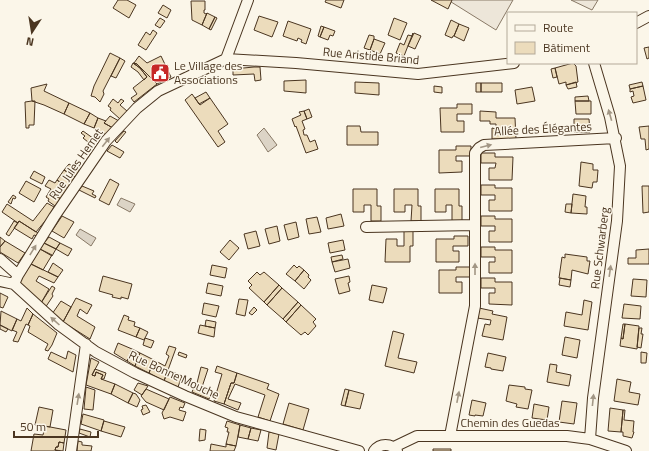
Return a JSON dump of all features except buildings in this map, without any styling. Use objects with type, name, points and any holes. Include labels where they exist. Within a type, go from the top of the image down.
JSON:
[{"type":"street","points":[[226,59],[248,0]]},
{"type":"street","points":[[637,22],[649,16]]},
{"type":"street","name":"Rue Aristide Briand","points":[[226,59],[296,63],[418,74],[507,64]]},
{"type":"street","name":"Rue Jules Hemet","points":[[16,279],[54,217],[106,141],[137,108],[158,90],[226,59]]},
{"type":"street","name":"Rue Schwarberg","points":[[590,439],[593,398],[617,220],[620,166],[616,138],[594,64]]},
{"type":"street","name":"Allée des Élégantes","points":[[450,436],[475,306],[475,153],[484,145],[616,138]]},
{"type":"street","points":[[366,227],[475,225]]},
{"type":"street","name":"Rue Bonne Mouche","points":[[0,259],[16,279],[59,325],[96,352],[135,373],[236,417],[359,451]]},
{"type":"street","points":[[0,281],[16,279]]},
{"type":"street","points":[[70,451],[86,344]]},
{"type":"street","name":"Chemin des Guedas","points":[[374,451],[380,446],[384,445],[396,449],[418,436],[567,436],[590,439],[626,451]]},
{"type":"shaded area","points":[[448,0],[513,0],[496,30]]},
{"type":"shaded area","points":[[571,0],[598,0],[592,10]]},
{"type":"shaded area","points":[[264,128],[277,145],[268,152],[257,135]]},
{"type":"shaded area","points":[[121,198],[135,204],[130,212],[117,205]]},
{"type":"shaded area","points":[[80,229],[96,238],[91,246],[76,235]]},
{"type":"place","name":"Le Village des Associations","points":[[160,73]]}]
